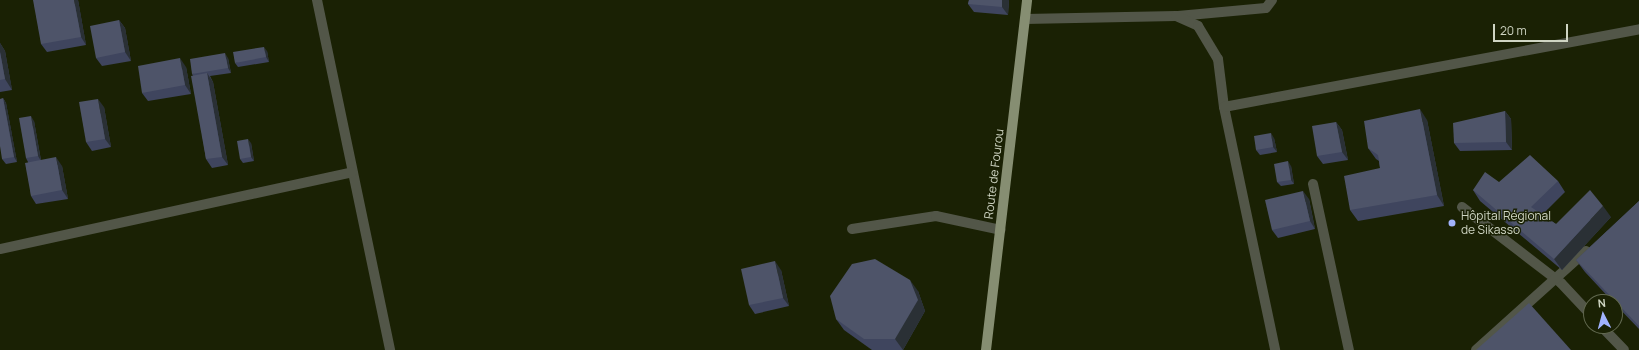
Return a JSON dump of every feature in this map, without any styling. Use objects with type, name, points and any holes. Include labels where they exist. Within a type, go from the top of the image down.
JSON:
[{"type":"main road","name":"Route de Fourou","points":[[986,350],[1027,0]]},
{"type":"street","points":[[317,0],[390,350]]},
{"type":"street","points":[[1025,19],[1176,16],[1266,8],[1272,0]]},
{"type":"street","points":[[1176,16],[1198,26],[1218,59],[1224,107],[1275,350]]},
{"type":"street","points":[[1224,107],[1639,29]]},
{"type":"street","points":[[0,249],[352,172]]},
{"type":"street","points":[[1313,184],[1350,350]]},
{"type":"street","points":[[1462,207],[1556,279],[1583,307]]},
{"type":"street","points":[[852,229],[936,216],[1001,230]]},
{"type":"street","points":[[1476,350],[1594,244]]},
{"type":"street","points":[[1609,334],[1624,350]]},
{"type":"building","points":[[33,0],[74,0],[81,37],[41,44]]},
{"type":"building","points":[[969,0],[1002,0],[1002,7],[968,4]]},
{"type":"building","points":[[119,20],[125,52],[96,58],[90,26]]},
{"type":"building","points":[[264,47],[266,57],[235,63],[233,52]]},
{"type":"building","points":[[0,52],[5,79],[0,80]]},
{"type":"building","points":[[225,53],[228,68],[192,74],[190,59]]},
{"type":"building","points":[[180,58],[185,85],[142,93],[138,66]]},
{"type":"building","points":[[207,73],[222,157],[206,159],[191,76]]},
{"type":"building","points":[[3,98],[14,157],[2,159],[0,146],[0,99]]},
{"type":"building","points":[[98,99],[105,139],[86,142],[79,102]]},
{"type":"building","points":[[1420,109],[1437,195],[1350,210],[1344,176],[1380,168],[1378,155],[1368,148],[1364,121]]},
{"type":"building","points":[[1505,111],[1506,142],[1454,143],[1453,123]]},
{"type":"building","points":[[31,116],[38,156],[26,158],[19,118]]},
{"type":"building","points":[[1336,122],[1342,152],[1317,156],[1312,126]]},
{"type":"building","points":[[1271,133],[1273,147],[1256,150],[1254,136]]},
{"type":"building","points":[[248,139],[251,157],[240,159],[237,141]]},
{"type":"building","points":[[1530,155],[1558,181],[1531,207],[1556,224],[1590,190],[1603,206],[1554,259],[1473,190],[1485,172],[1499,182]]},
{"type":"building","points":[[56,157],[62,190],[31,196],[25,163]]},
{"type":"building","points":[[1288,161],[1291,180],[1277,182],[1274,164]]},
{"type":"building","points":[[1303,191],[1310,221],[1272,230],[1265,200]]},
{"type":"building","points":[[1639,201],[1639,326],[1623,309],[1623,294],[1608,294],[1576,260]]},
{"type":"building","points":[[875,259],[910,280],[918,300],[895,339],[864,339],[836,319],[830,296],[852,264]]},
{"type":"building","points":[[775,261],[783,298],[749,305],[741,269]]},
{"type":"building","points":[[1529,303],[1571,350],[1476,350]]},
{"type":"place","name":"Hôpital Régional de Sikasso","points":[[1452,223]]}]
